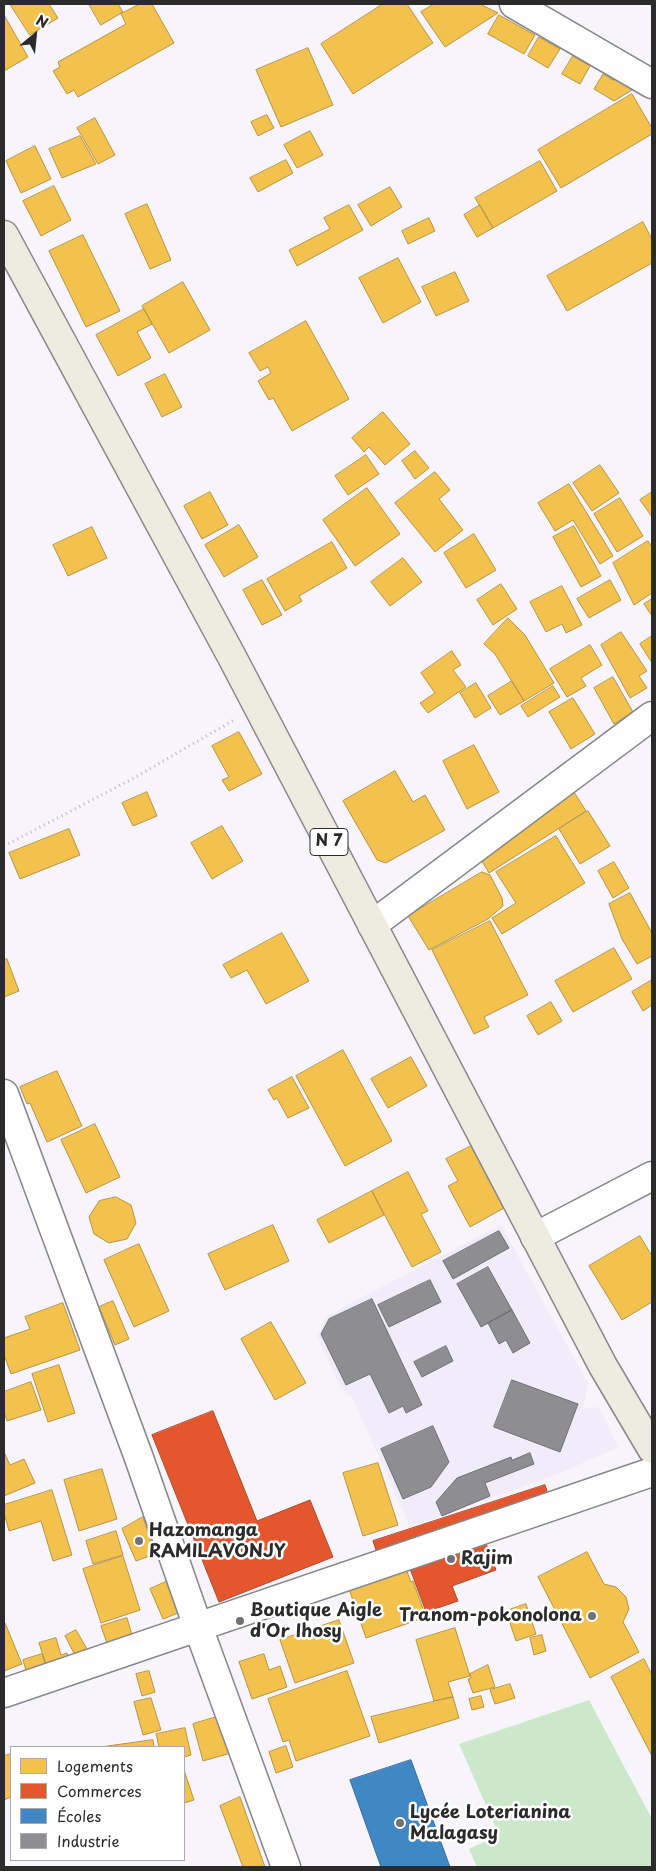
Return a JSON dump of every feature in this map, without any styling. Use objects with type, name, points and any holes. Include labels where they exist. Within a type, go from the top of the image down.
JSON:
[{"type":"main road","name":"N 7","points":[[4,235],[258,706],[602,1366],[652,1450]]},
{"type":"street","points":[[514,4],[652,84]]},
{"type":"street","points":[[372,925],[652,716]]},
{"type":"street","points":[[4,1094],[139,1458],[198,1627],[286,1867]]},
{"type":"street","points":[[536,1237],[652,1176]]},
{"type":"street","points":[[4,1693],[652,1472]]},
{"type":"path","points":[[4,846],[134,778],[258,706]]},
{"type":"shaded area","points":[[501,1225],[588,1383],[583,1409],[599,1407],[618,1447],[558,1474],[410,1527],[352,1397],[341,1389],[317,1336],[328,1315]]},
{"type":"green space","points":[[589,1700],[652,1819],[652,1867],[477,1867],[469,1849],[499,1835],[459,1744]]},
{"type":"building: Logements","points":[[10,4],[49,4],[58,18],[30,35]]},
{"type":"building: Logements","points":[[89,4],[118,4],[123,12],[101,25]]},
{"type":"building: Logements","points":[[140,4],[152,4],[174,43],[78,97],[74,90],[67,94],[53,71],[60,67],[58,62],[126,24],[121,14]]},
{"type":"building: Logements","points":[[383,4],[407,4],[433,43],[353,94],[321,44]]},
{"type":"building: Logements","points":[[434,4],[480,4],[498,13],[445,47],[421,12]]},
{"type":"building: Logements","points":[[4,15],[28,57],[4,71]]},
{"type":"building: Logements","points":[[499,15],[535,35],[524,54],[488,34]]},
{"type":"building: Logements","points":[[539,37],[560,49],[548,68],[528,56]]},
{"type":"building: Logements","points":[[308,48],[333,105],[281,127],[256,70]]},
{"type":"building: Logements","points":[[573,56],[590,66],[580,84],[562,74]]},
{"type":"building: Logements","points":[[618,71],[640,85],[614,101],[594,89],[603,74],[613,80]]},
{"type":"building: Logements","points":[[632,94],[652,128],[652,134],[561,188],[538,150]]},
{"type":"building: Logements","points":[[267,115],[274,128],[258,136],[251,122]]},
{"type":"building: Logements","points":[[95,118],[115,155],[98,164],[77,128]]},
{"type":"building: Logements","points":[[310,131],[323,155],[297,168],[284,145]]},
{"type":"building: Logements","points":[[80,136],[96,164],[62,178],[49,149]]},
{"type":"building: Logements","points":[[35,146],[51,179],[21,193],[6,161]]},
{"type":"building: Logements","points":[[286,160],[293,173],[258,192],[250,178]]},
{"type":"building: Logements","points":[[540,161],[557,191],[493,228],[475,198]]},
{"type":"building: Logements","points":[[54,186],[71,220],[41,236],[23,201]]},
{"type":"building: Logements","points":[[390,187],[402,207],[371,226],[358,205]]},
{"type":"building: Logements","points":[[147,204],[171,260],[150,269],[125,214]]},
{"type":"building: Logements","points":[[349,205],[363,230],[297,266],[289,250],[330,229],[324,218]]},
{"type":"building: Logements","points":[[480,205],[493,228],[477,237],[464,215]]},
{"type":"building: Logements","points":[[429,218],[435,231],[408,244],[402,231]]},
{"type":"building: Logements","points":[[643,222],[652,239],[652,263],[567,311],[547,276]]},
{"type":"building: Logements","points":[[83,235],[120,311],[86,327],[49,251]]},
{"type":"building: Logements","points":[[398,258],[421,302],[383,323],[359,278]]},
{"type":"building: Logements","points":[[455,272],[469,301],[436,316],[422,287]]},
{"type":"building: Logements","points":[[183,282],[210,330],[169,353],[142,306]]},
{"type":"building: Logements","points":[[144,309],[152,324],[137,332],[151,358],[118,376],[96,335]]},
{"type":"building: Logements","points":[[306,321],[349,399],[292,431],[273,398],[269,400],[258,381],[271,373],[268,367],[260,371],[249,353]]},
{"type":"building: Logements","points":[[165,374],[182,407],[162,417],[145,384]]},
{"type":"building: Logements","points":[[383,412],[410,444],[385,465],[369,447],[364,452],[352,438]]},
{"type":"building: Logements","points":[[415,451],[429,468],[415,479],[402,461]]},
{"type":"building: Logements","points":[[366,455],[379,474],[348,495],[335,476]]},
{"type":"building: Logements","points":[[600,465],[619,493],[592,511],[573,483]]},
{"type":"building: Logements","points":[[435,472],[450,490],[439,499],[463,530],[435,552],[395,503]]},
{"type":"building: Logements","points":[[569,484],[613,556],[600,564],[573,520],[555,531],[538,503]]},
{"type":"building: Logements","points":[[367,488],[400,534],[355,566],[323,520]]},
{"type":"building: Logements","points":[[210,492],[228,525],[202,539],[184,506]]},
{"type":"building: Logements","points":[[652,492],[652,517],[640,500]]},
{"type":"building: Logements","points":[[620,498],[643,536],[617,552],[594,514]]},
{"type":"building: Logements","points":[[239,525],[258,557],[224,577],[205,545]]},
{"type":"building: Logements","points":[[574,526],[601,576],[581,587],[553,537]]},
{"type":"building: Logements","points":[[92,527],[107,558],[68,576],[53,545]]},
{"type":"building: Logements","points":[[474,534],[496,570],[466,588],[444,553]]},
{"type":"building: Logements","points":[[648,541],[652,547],[652,593],[634,605],[613,563]]},
{"type":"building: Logements","points":[[332,542],[347,568],[299,596],[302,601],[285,611],[267,579]]},
{"type":"building: Logements","points":[[403,558],[422,582],[390,606],[371,582]]},
{"type":"building: Logements","points":[[262,580],[282,615],[262,625],[243,590]]},
{"type":"building: Logements","points":[[610,580],[621,600],[589,618],[577,599]]},
{"type":"building: Logements","points":[[501,584],[517,609],[493,625],[477,600]]},
{"type":"building: Logements","points":[[562,586],[582,625],[566,633],[562,624],[546,632],[530,602]]},
{"type":"building: Logements","points":[[652,599],[652,616],[644,604]]},
{"type":"building: Logements","points":[[508,618],[525,635],[554,683],[524,701],[495,654],[484,644]]},
{"type":"building: Logements","points":[[621,632],[647,671],[639,676],[647,688],[630,698],[601,645]]},
{"type":"building: Logements","points":[[652,636],[652,663],[640,644]]},
{"type":"building: Logements","points":[[590,645],[602,665],[581,678],[586,686],[567,697],[550,669]]},
{"type":"building: Logements","points":[[452,651],[461,665],[453,670],[466,687],[428,713],[420,703],[435,693],[421,673]]},
{"type":"building: Logements","points":[[613,677],[633,712],[614,724],[594,688]]},
{"type":"building: Logements","points":[[512,681],[524,701],[500,715],[488,696]]},
{"type":"building: Logements","points":[[476,683],[491,708],[475,718],[460,693]]},
{"type":"building: Logements","points":[[553,686],[560,697],[528,717],[521,706]]},
{"type":"building: Logements","points":[[573,698],[595,734],[571,749],[549,712]]},
{"type":"building: Logements","points":[[239,732],[262,774],[229,791],[222,780],[229,777],[212,746]]},
{"type":"building: Logements","points":[[474,745],[499,792],[467,809],[443,761]]},
{"type":"building: Logements","points":[[395,771],[413,802],[425,795],[445,830],[386,863],[377,860],[343,801]]},
{"type":"building: Logements","points":[[147,792],[157,816],[133,826],[122,803]]},
{"type":"building: Logements","points":[[574,792],[586,811],[489,873],[480,858]]},
{"type":"building: Logements","points":[[588,811],[610,846],[580,864],[559,829]]},
{"type":"building: Logements","points":[[222,826],[243,861],[212,879],[191,843]]},
{"type":"building: Logements","points":[[69,829],[80,855],[20,879],[9,853]]},
{"type":"building: Logements","points":[[556,836],[585,883],[502,934],[492,918],[516,903],[496,872]]},
{"type":"building: Logements","points":[[614,862],[629,888],[613,898],[598,871]]},
{"type":"building: Logements","points":[[482,872],[490,875],[502,898],[503,906],[488,919],[429,950],[408,916]]},
{"type":"building: Logements","points":[[630,893],[652,933],[652,956],[637,964],[622,939],[609,904]]},
{"type":"building: Logements","points":[[490,921],[528,995],[484,1017],[489,1027],[474,1034],[432,950]]},
{"type":"building: Logements","points":[[282,933],[309,981],[266,1004],[247,970],[231,978],[223,965]]},
{"type":"building: Logements","points":[[614,948],[632,979],[573,1012],[555,981]]},
{"type":"building: Logements","points":[[7,959],[19,991],[4,997],[4,960]]},
{"type":"building: Logements","points":[[652,980],[652,1005],[643,1011],[632,992]]},
{"type":"building: Logements","points":[[551,1002],[562,1021],[538,1035],[527,1016]]},
{"type":"building: Logements","points":[[343,1050],[392,1141],[345,1166],[296,1076]]},
{"type":"building: Logements","points":[[411,1057],[427,1086],[388,1108],[371,1079]]},
{"type":"building: Logements","points":[[57,1071],[82,1126],[47,1142],[30,1103],[27,1104],[20,1087]]},
{"type":"building: Logements","points":[[292,1077],[309,1108],[288,1118],[277,1098],[274,1100],[268,1090]]},
{"type":"building: Logements","points":[[95,1124],[120,1177],[86,1193],[61,1140]]},
{"type":"building: Logements","points":[[471,1146],[504,1208],[470,1227],[448,1186],[458,1181],[446,1159]]},
{"type":"building: Logements","points":[[408,1172],[428,1211],[421,1214],[441,1252],[412,1267],[372,1191]]},
{"type":"building: Logements","points":[[372,1191],[384,1215],[329,1243],[317,1220]]},
{"type":"building: Logements","points":[[116,1197],[131,1205],[136,1223],[127,1239],[109,1243],[94,1234],[89,1217],[99,1201]]},
{"type":"building: Logements","points":[[273,1225],[289,1261],[225,1290],[208,1254]]},
{"type":"building: Logements","points":[[640,1236],[652,1256],[652,1302],[622,1320],[589,1266]]},
{"type":"building: Logements","points":[[139,1244],[169,1311],[134,1327],[104,1260]]},
{"type":"building: Logements","points":[[113,1301],[129,1339],[115,1345],[99,1307]]},
{"type":"building: Logements","points":[[63,1303],[80,1350],[11,1374],[4,1355],[4,1338],[30,1329],[25,1317]]},
{"type":"building: Logements","points":[[271,1322],[306,1383],[275,1400],[241,1339]]},
{"type":"building: Logements","points":[[59,1365],[75,1413],[48,1422],[32,1374]]},
{"type":"building: Logements","points":[[31,1382],[41,1410],[7,1421],[4,1412],[4,1392]]},
{"type":"building: Logements","points":[[4,1452],[10,1465],[24,1459],[35,1483],[4,1496]]},
{"type":"building: Logements","points":[[378,1463],[398,1525],[363,1536],[343,1473]]},
{"type":"building: Logements","points":[[102,1469],[117,1519],[79,1531],[64,1480]]},
{"type":"building: Logements","points":[[52,1490],[72,1555],[53,1561],[41,1521],[9,1531],[4,1513],[4,1505]]},
{"type":"building: Logements","name":"Hazomanga RAMILAVONJY","points":[[143,1517],[155,1554],[136,1561],[122,1529]]},
{"type":"building: Logements","points":[[116,1531],[123,1555],[93,1564],[86,1541]]},
{"type":"building: Logements","name":"Tranom-pokonolona","points":[[587,1552],[604,1584],[616,1587],[626,1597],[629,1609],[623,1622],[639,1652],[590,1678],[538,1577]]},
{"type":"building: Logements","points":[[123,1556],[140,1610],[101,1623],[83,1569]]},
{"type":"building: Logements","points":[[406,1569],[411,1582],[413,1581],[426,1617],[366,1638],[349,1589]]},
{"type":"building: Logements","points":[[170,1580],[183,1611],[163,1619],[150,1589]]},
{"type":"building: Logements","points":[[526,1604],[536,1634],[516,1641],[506,1611]]},
{"type":"building: Logements","points":[[127,1618],[133,1638],[108,1646],[101,1626]]},
{"type":"building: Logements","points":[[339,1620],[354,1663],[295,1683],[280,1640]]},
{"type":"building: Logements","points":[[4,1623],[22,1664],[4,1671]]},
{"type":"building: Logements","points":[[455,1628],[470,1676],[448,1682],[453,1697],[434,1701],[416,1640]]},
{"type":"building: Logements","points":[[76,1630],[87,1649],[75,1655],[65,1636]]},
{"type":"building: Logements","points":[[542,1635],[546,1651],[534,1655],[530,1638]]},
{"type":"building: Logements","points":[[56,1638],[61,1655],[67,1653],[70,1661],[47,1668],[39,1643]]},
{"type":"building: Logements","points":[[42,1654],[47,1668],[27,1674],[23,1660]]},
{"type":"building: Logements","points":[[264,1654],[269,1670],[280,1666],[287,1687],[252,1699],[239,1662]]},
{"type":"building: Logements","points":[[644,1659],[652,1675],[652,1756],[611,1677]]},
{"type":"building: Logements","points":[[488,1665],[495,1687],[473,1693],[468,1679],[471,1678],[470,1674]]},
{"type":"building: Logements","points":[[149,1671],[155,1692],[142,1696],[136,1674]]},
{"type":"building: Logements","points":[[347,1671],[370,1736],[296,1761],[289,1740],[283,1742],[268,1699]]},
{"type":"building: Logements","points":[[510,1684],[515,1698],[495,1704],[490,1690]]},
{"type":"building: Logements","points":[[481,1696],[484,1707],[472,1710],[469,1699]]},
{"type":"building: Logements","points":[[453,1697],[459,1718],[379,1743],[371,1717]]},
{"type":"building: Logements","points":[[151,1698],[161,1730],[143,1735],[134,1702]]},
{"type":"building: Logements","points":[[220,1716],[231,1753],[203,1761],[193,1724]]},
{"type":"building: Logements","points":[[185,1728],[191,1755],[185,1757],[185,1746],[159,1746],[156,1734]]},
{"type":"building: Logements","points":[[153,1740],[154,1746],[108,1746]]},
{"type":"building: Logements","points":[[286,1746],[293,1767],[276,1773],[269,1752]]},
{"type":"building: Logements","points":[[10,1754],[10,1797],[4,1800],[4,1756]]},
{"type":"building: Logements","points":[[185,1773],[194,1800],[185,1803]]},
{"type":"building: Logements","points":[[240,1797],[265,1867],[243,1867],[220,1806]]},
{"type":"building: Commerces","points":[[213,1411],[257,1521],[310,1500],[333,1557],[219,1602],[152,1435]]},
{"type":"building: Commerces","points":[[545,1485],[549,1497],[377,1553],[373,1541]]},
{"type":"building: Commerces","points":[[484,1538],[496,1570],[452,1586],[458,1601],[426,1612],[409,1566]]},
{"type":"building: Écoles","name":"Lycée Loterianina Malagasy","points":[[411,1760],[450,1867],[381,1867],[350,1780]]},
{"type":"building: Industrie","points":[[499,1231],[509,1248],[453,1279],[443,1261]]},
{"type":"building: Industrie","points":[[488,1267],[512,1310],[481,1327],[457,1284]]},
{"type":"building: Industrie","points":[[430,1280],[441,1302],[389,1327],[378,1305]]},
{"type":"building: Industrie","points":[[372,1299],[422,1405],[406,1413],[403,1406],[389,1413],[370,1374],[346,1385],[321,1334],[329,1319]]},
{"type":"building: Industrie","points":[[512,1310],[530,1343],[513,1353],[506,1340],[499,1344],[488,1323]]},
{"type":"building: Industrie","points":[[446,1346],[453,1361],[422,1377],[414,1362]]},
{"type":"building: Industrie","points":[[512,1380],[578,1404],[560,1452],[494,1427]]},
{"type":"building: Industrie","points":[[433,1426],[449,1462],[431,1487],[403,1499],[381,1449]]},
{"type":"building: Industrie","points":[[530,1453],[534,1464],[485,1483],[490,1496],[442,1516],[436,1502],[457,1478],[511,1457],[512,1460]]},
{"type":"place","name":"Hazomanga RAMILAVONJY","points":[[139,1541]]},
{"type":"place","name":"Rajim","points":[[451,1559]]},
{"type":"place","name":"Tranom-pokonolona","points":[[592,1616]]},
{"type":"place","name":"Boutique Aigle d'Or Ihosy","points":[[240,1621]]},
{"type":"place","name":"Lycée Loterianina Malagasy","points":[[400,1823]]}]
